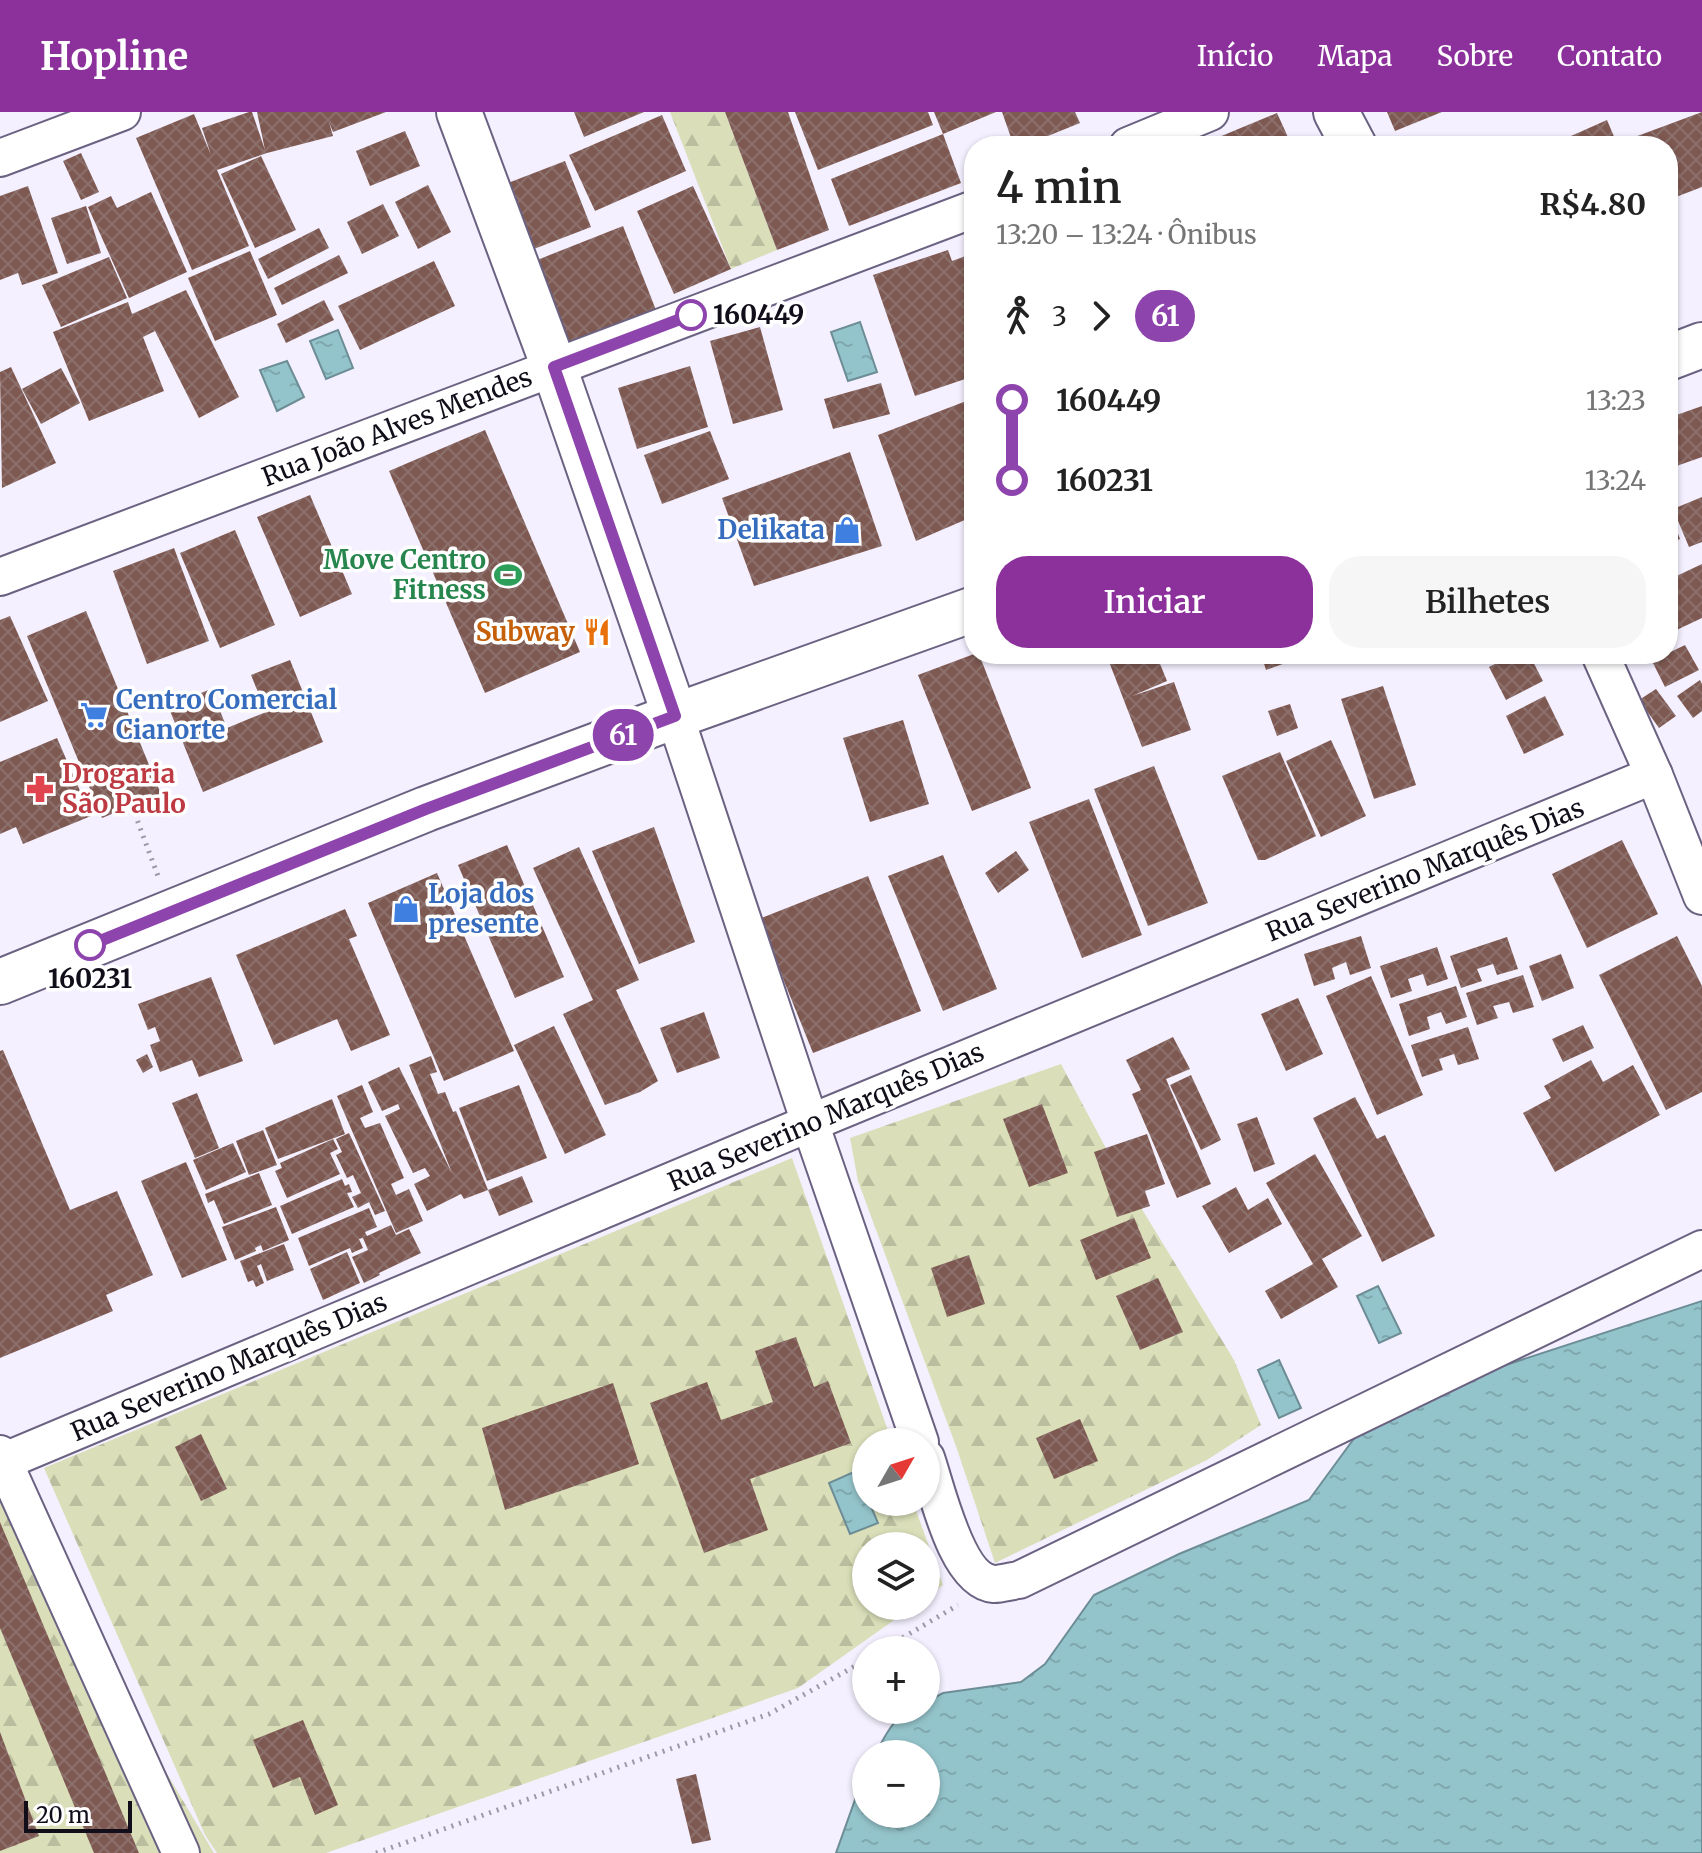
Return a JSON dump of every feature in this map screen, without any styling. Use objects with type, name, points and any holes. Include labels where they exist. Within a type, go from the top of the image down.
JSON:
[{"type":"main road","points":[[459,112],[554,367],[675,716]]},
{"type":"main road","points":[[1336,112],[1349,136]]},
{"type":"main road","points":[[1678,354],[1702,345]]},
{"type":"main road","points":[[0,982],[426,809],[964,613]]},
{"type":"street","points":[[0,158],[122,112]]},
{"type":"street","points":[[1152,136],[1210,112]]},
{"type":"street","name":"Rua João Alves Mendes","points":[[0,577],[964,213]]},
{"type":"street","points":[[1604,664],[1654,775],[1702,896]]},
{"type":"street","points":[[675,716],[915,1428]]},
{"type":"street","name":"Rua Severino Marquês Dias","points":[[1,1460],[1654,775]]},
{"type":"street","points":[[940,1499],[960,1557],[974,1575],[993,1584],[1019,1580],[1702,1249]]},
{"type":"street","points":[[1,1460],[181,1853]]},
{"type":"path","points":[[132,806],[172,911]]},
{"type":"path","points":[[906,1636],[993,1584]]},
{"type":"path","points":[[376,1853],[769,1714],[852,1668]]},
{"type":"green space","points":[[670,112],[725,112],[777,250],[731,269]]},
{"type":"green space","points":[[1061,1064],[1115,1165],[1234,1360],[1261,1425],[1207,1460],[995,1563],[957,1449],[858,1181],[850,1138]]},
{"type":"green space","points":[[792,1158],[887,1428],[852,1428],[852,1516],[918,1516],[924,1532],[852,1532],[852,1620],[894,1620],[872,1636],[852,1636],[852,1650],[798,1688],[326,1853],[217,1853],[205,1835],[44,1468]]},
{"type":"green space","points":[[0,1492],[214,1853],[0,1853]]},
{"type":"water","points":[[860,322],[877,372],[848,381],[831,332]]},
{"type":"water","points":[[338,330],[353,368],[326,379],[310,341]]},
{"type":"water","points":[[287,361],[304,397],[277,411],[260,370]]},
{"type":"water","points":[[1378,1286],[1401,1333],[1379,1343],[1357,1296]]},
{"type":"water","points":[[1702,1301],[1702,1853],[836,1853],[852,1808],[852,1828],[940,1828],[940,1740],[883,1740],[893,1724],[940,1724],[940,1695],[943,1693],[1021,1682],[1045,1664],[1094,1595],[1179,1554],[1309,1500],[1377,1407]]},
{"type":"water","points":[[1279,1360],[1301,1408],[1279,1418],[1258,1370]]},
{"type":"water","points":[[852,1473],[852,1516],[875,1516],[878,1523],[850,1534],[829,1483]]},
{"type":"building","points":[[252,112],[265,150],[257,112],[386,112],[333,132],[329,122],[333,136],[217,170],[249,246],[192,270],[136,138],[194,114],[211,155],[202,128]]},
{"type":"building","points":[[574,112],[644,112],[584,137]]},
{"type":"building","points":[[725,112],[788,112],[829,230],[777,250]]},
{"type":"building","points":[[795,112],[928,112],[933,125],[818,170]]},
{"type":"building","points":[[934,112],[996,112],[943,134]]},
{"type":"building","points":[[1002,112],[1075,112],[1080,123],[1048,136],[1010,136]]},
{"type":"building","points":[[1387,112],[1442,112],[1395,131]]},
{"type":"building","points":[[1702,112],[1702,187],[1678,196],[1678,136],[1637,136]]},
{"type":"building","points":[[1277,113],[1287,136],[1221,136]]},
{"type":"building","points":[[662,115],[686,171],[595,211],[569,155]]},
{"type":"building","points":[[1607,120],[1614,136],[1571,136]]},
{"type":"building","points":[[405,131],[420,166],[370,186],[356,151]]},
{"type":"building","points":[[943,134],[961,183],[849,226],[831,179]]},
{"type":"building","points":[[81,153],[99,192],[81,200],[63,161]]},
{"type":"building","points":[[261,156],[296,230],[255,248],[221,174]]},
{"type":"building","points":[[565,161],[591,227],[526,252],[500,186]]},
{"type":"building","points":[[428,185],[451,232],[418,249],[395,202]]},
{"type":"building","points":[[28,186],[58,273],[22,285],[18,273],[0,280],[0,196]]},
{"type":"building","points":[[693,186],[731,269],[674,294],[637,211]]},
{"type":"building","points":[[151,192],[187,272],[129,298],[88,207],[111,196],[117,208]]},
{"type":"building","points":[[383,204],[399,236],[362,254],[347,222]]},
{"type":"building","points":[[86,206],[101,253],[67,264],[51,218]]},
{"type":"building","points":[[623,226],[656,310],[565,345],[532,262]]},
{"type":"building","points":[[319,228],[329,248],[268,279],[258,259]]},
{"type":"building","points":[[948,250],[952,261],[964,257],[964,379],[915,396],[873,275]]},
{"type":"building","points":[[250,251],[277,315],[215,341],[188,278]]},
{"type":"building","points":[[339,255],[348,273],[282,305],[274,288]]},
{"type":"building","points":[[109,257],[127,298],[61,327],[42,285]]},
{"type":"building","points":[[434,261],[455,306],[360,350],[338,306]]},
{"type":"building","points":[[186,290],[239,397],[199,418],[155,331],[143,337],[164,391],[89,421],[53,332],[128,302],[132,314]]},
{"type":"building","points":[[324,300],[334,320],[286,343],[277,324]]},
{"type":"building","points":[[760,327],[783,410],[733,424],[710,341]]},
{"type":"building","points":[[690,366],[708,427],[637,449],[618,388]]},
{"type":"building","points":[[11,367],[56,463],[2,488],[0,372]]},
{"type":"building","points":[[61,368],[80,403],[41,424],[22,389]]},
{"type":"building","points":[[881,383],[890,414],[833,429],[824,399]]},
{"type":"building","points":[[964,402],[964,520],[916,541],[878,435]]},
{"type":"building","points":[[1702,406],[1702,457],[1678,465],[1678,414]]},
{"type":"building","points":[[485,430],[580,652],[485,693],[389,471]]},
{"type":"building","points":[[710,431],[729,479],[662,504],[644,455]]},
{"type":"building","points":[[850,452],[882,546],[754,586],[722,498]]},
{"type":"building","points":[[310,495],[352,594],[300,617],[257,517]]},
{"type":"building","points":[[1702,497],[1702,542],[1689,547],[1678,521],[1678,507]]},
{"type":"building","points":[[235,530],[275,625],[220,648],[180,553]]},
{"type":"building","points":[[174,548],[209,641],[147,664],[113,571]]},
{"type":"building","points":[[1702,564],[1702,618],[1678,629],[1678,575]]},
{"type":"building","name":"Centro Comercial Cianorte","points":[[86,611],[161,794],[102,818],[27,636]]},
{"type":"building","points":[[10,616],[48,701],[0,722],[0,620]]},
{"type":"building","points":[[1685,645],[1699,670],[1665,687],[1654,664],[1678,664],[1678,648]]},
{"type":"building","points":[[964,658],[964,664],[983,664],[1031,788],[972,811],[918,675]]},
{"type":"building","points":[[290,660],[323,742],[203,792],[168,706],[211,689],[227,728],[266,712],[251,675]]},
{"type":"building","points":[[1110,664],[1160,664],[1167,681],[1132,696],[1174,682],[1191,730],[1142,747]]},
{"type":"building","points":[[1264,664],[1283,664],[1266,670]]},
{"type":"building","points":[[1495,664],[1534,664],[1543,681],[1506,700],[1489,667]]},
{"type":"building","points":[[1700,680],[1702,711],[1693,718],[1677,696]]},
{"type":"building","points":[[1383,686],[1416,785],[1374,799],[1341,699]]},
{"type":"building","points":[[1656,689],[1676,716],[1659,728],[1639,700]]},
{"type":"building","points":[[1545,696],[1564,735],[1524,754],[1506,716]]},
{"type":"building","points":[[1290,704],[1298,728],[1277,736],[1268,711]]},
{"type":"building","points":[[903,720],[929,804],[870,822],[843,738]]},
{"type":"building","name":"Drogaria São Paulo","points":[[57,738],[91,816],[23,844],[16,827],[0,834],[0,762]]},
{"type":"building","points":[[1331,740],[1366,816],[1321,837],[1286,761]]},
{"type":"building","points":[[1280,752],[1316,836],[1265,860],[1258,860],[1222,776]]},
{"type":"building","points":[[1154,766],[1208,903],[1148,926],[1094,789]]},
{"type":"building","points":[[1089,799],[1142,935],[1082,958],[1029,822]]},
{"type":"building","points":[[654,827],[695,942],[639,964],[592,851]]},
{"type":"building","points":[[1622,840],[1658,914],[1587,948],[1552,874]]},
{"type":"building","points":[[507,845],[564,977],[515,998],[458,865]]},
{"type":"building","points":[[579,847],[639,980],[616,990],[658,1081],[640,1092],[605,1105],[563,1014],[593,1000],[533,868]]},
{"type":"building","points":[[1016,851],[1029,870],[998,893],[985,873]]},
{"type":"building","points":[[943,855],[997,989],[943,1011],[888,876]]},
{"type":"building","points":[[437,873],[514,1051],[444,1081],[368,903]]},
{"type":"building","points":[[868,876],[921,1011],[813,1053],[759,919]]},
{"type":"building","points":[[345,909],[357,936],[349,939],[390,1035],[351,1051],[337,1019],[274,1045],[236,955]]},
{"type":"building","points":[[1361,936],[1371,968],[1350,975],[1346,962],[1332,968],[1335,979],[1314,986],[1304,954]]},
{"type":"building","points":[[1677,936],[1702,986],[1702,1092],[1666,1110],[1599,975]]},
{"type":"building","points":[[1507,937],[1518,969],[1497,975],[1493,964],[1477,969],[1482,981],[1461,988],[1450,956]]},
{"type":"building","points":[[1437,947],[1448,979],[1427,986],[1423,974],[1408,979],[1412,991],[1391,998],[1380,966]]},
{"type":"building","points":[[1561,954],[1574,988],[1542,1001],[1529,966]]},
{"type":"building","points":[[1523,975],[1534,1007],[1513,1013],[1509,1002],[1493,1006],[1498,1018],[1477,1025],[1466,993]]},
{"type":"building","points":[[1371,976],[1423,1095],[1377,1115],[1326,996]]},
{"type":"building","points":[[211,977],[243,1061],[199,1077],[192,1060],[160,1072],[150,1045],[160,1041],[155,1027],[148,1030],[138,1004]]},
{"type":"building","points":[[1456,986],[1467,1017],[1446,1024],[1441,1012],[1427,1017],[1430,1029],[1409,1036],[1399,1004]]},
{"type":"building","points":[[1298,998],[1323,1054],[1286,1071],[1261,1014]]},
{"type":"building","points":[[704,1012],[720,1058],[677,1073],[660,1028]]},
{"type":"building","points":[[1583,1025],[1594,1048],[1563,1062],[1552,1039]]},
{"type":"building","points":[[554,1026],[606,1135],[565,1154],[514,1045]]},
{"type":"building","points":[[1468,1027],[1479,1059],[1458,1065],[1454,1054],[1439,1059],[1443,1070],[1422,1077],[1411,1045]]},
{"type":"building","points":[[1173,1037],[1190,1069],[1166,1079],[1211,1184],[1177,1198],[1132,1094],[1141,1090],[1126,1060]]},
{"type":"building","points":[[3,1050],[70,1210],[117,1191],[153,1275],[106,1295],[113,1311],[0,1358],[0,1051]]},
{"type":"building","points":[[147,1054],[153,1067],[143,1073],[136,1060]]},
{"type":"building","points":[[431,1056],[437,1072],[430,1074],[438,1094],[445,1092],[453,1112],[456,1111],[488,1190],[464,1199],[461,1194],[427,1211],[414,1184],[430,1176],[425,1168],[413,1173],[385,1116],[400,1109],[398,1104],[382,1111],[368,1082],[399,1067],[452,1173],[409,1065]]},
{"type":"building","points":[[1591,1060],[1603,1082],[1633,1065],[1660,1115],[1555,1172],[1523,1113],[1551,1098],[1544,1086]]},
{"type":"building","points":[[1191,1075],[1221,1140],[1201,1150],[1170,1085]]},
{"type":"building","points":[[362,1085],[373,1112],[360,1118],[365,1128],[380,1123],[404,1178],[391,1184],[396,1195],[409,1189],[423,1221],[396,1233],[337,1096]]},
{"type":"building","points":[[519,1085],[547,1158],[487,1181],[459,1108]]},
{"type":"building","points":[[197,1093],[219,1148],[195,1158],[172,1103]]},
{"type":"building","points":[[1355,1097],[1377,1139],[1385,1135],[1435,1236],[1382,1262],[1313,1118]]},
{"type":"building","points":[[332,1099],[345,1134],[278,1159],[265,1128]]},
{"type":"building","points":[[1042,1104],[1068,1173],[1029,1187],[1003,1119]]},
{"type":"building","points":[[1257,1117],[1275,1164],[1254,1172],[1237,1124]]},
{"type":"building","points":[[263,1130],[277,1165],[249,1175],[236,1141]]},
{"type":"building","points":[[349,1133],[385,1211],[375,1215],[369,1202],[358,1208],[352,1197],[361,1193],[353,1175],[347,1178],[336,1155],[342,1152],[336,1139]]},
{"type":"building","points":[[1147,1134],[1165,1184],[1145,1191],[1150,1206],[1117,1217],[1094,1152]]},
{"type":"building","points":[[333,1139],[338,1149],[330,1153],[340,1174],[287,1198],[275,1171],[282,1168],[280,1163]]},
{"type":"building","points":[[233,1143],[246,1172],[206,1190],[193,1160]]},
{"type":"building","points":[[1315,1154],[1362,1236],[1322,1259],[1338,1287],[1281,1319],[1265,1291],[1313,1264],[1266,1183]]},
{"type":"building","points":[[186,1162],[227,1260],[182,1278],[141,1181]]},
{"type":"building","points":[[259,1173],[272,1205],[224,1224],[214,1200],[208,1203],[205,1194]]},
{"type":"building","points":[[522,1176],[533,1202],[499,1216],[488,1190]]},
{"type":"building","points":[[342,1179],[345,1186],[349,1184],[352,1192],[347,1193],[354,1207],[292,1234],[280,1206]]},
{"type":"building","points":[[1236,1187],[1248,1210],[1268,1198],[1282,1224],[1229,1253],[1202,1206]]},
{"type":"building","points":[[276,1207],[289,1240],[263,1251],[261,1245],[255,1248],[256,1251],[235,1260],[222,1227]]},
{"type":"building","points":[[369,1208],[377,1227],[365,1232],[367,1236],[391,1225],[396,1235],[409,1229],[421,1253],[364,1283],[352,1257],[368,1250],[363,1238],[359,1239],[363,1248],[352,1253],[350,1248],[309,1266],[298,1238]]},
{"type":"building","points":[[1134,1218],[1151,1258],[1096,1280],[1080,1240]]},
{"type":"building","points":[[284,1244],[294,1270],[267,1281],[261,1264],[257,1266],[264,1283],[256,1287],[253,1280],[248,1282],[240,1261]]},
{"type":"building","points":[[347,1252],[360,1283],[323,1300],[310,1269]]},
{"type":"building","points":[[969,1255],[985,1304],[947,1317],[931,1268]]},
{"type":"building","points":[[1158,1278],[1183,1332],[1140,1350],[1116,1296]]},
{"type":"building","points":[[796,1337],[814,1387],[828,1381],[851,1443],[750,1479],[768,1530],[704,1553],[650,1403],[707,1382],[721,1420],[773,1402],[755,1351]]},
{"type":"building","points":[[613,1383],[639,1464],[505,1510],[482,1428]]},
{"type":"building","points":[[1080,1419],[1098,1461],[1054,1479],[1036,1438]]},
{"type":"building","points":[[201,1434],[227,1489],[201,1501],[175,1447]]},
{"type":"building","points":[[0,1522],[139,1853],[94,1853],[0,1628]]},
{"type":"building","points":[[303,1720],[338,1805],[315,1815],[300,1777],[273,1788],[253,1740]]},
{"type":"building","points":[[0,1732],[39,1836],[0,1851]]},
{"type":"building","points":[[696,1774],[711,1840],[692,1844],[676,1779]]},
{"type":"bus line","name":"61","points":[[90,945],[426,809],[675,716],[554,367],[691,315]]},
{"type":"place","name":"160449","points":[[691,315]]},
{"type":"place","name":"Delikata","points":[[847,530]]},
{"type":"place","name":"Move Centro Fitness","points":[[508,575]]},
{"type":"place","name":"Subway","points":[[597,632]]},
{"type":"place","name":"Centro Comercial Cianorte","points":[[94,715]]},
{"type":"place","name":"Drogaria São Paulo","points":[[40,789]]},
{"type":"place","name":"Loja dos presente","points":[[406,909]]},
{"type":"place","name":"160231","points":[[90,945]]}]
